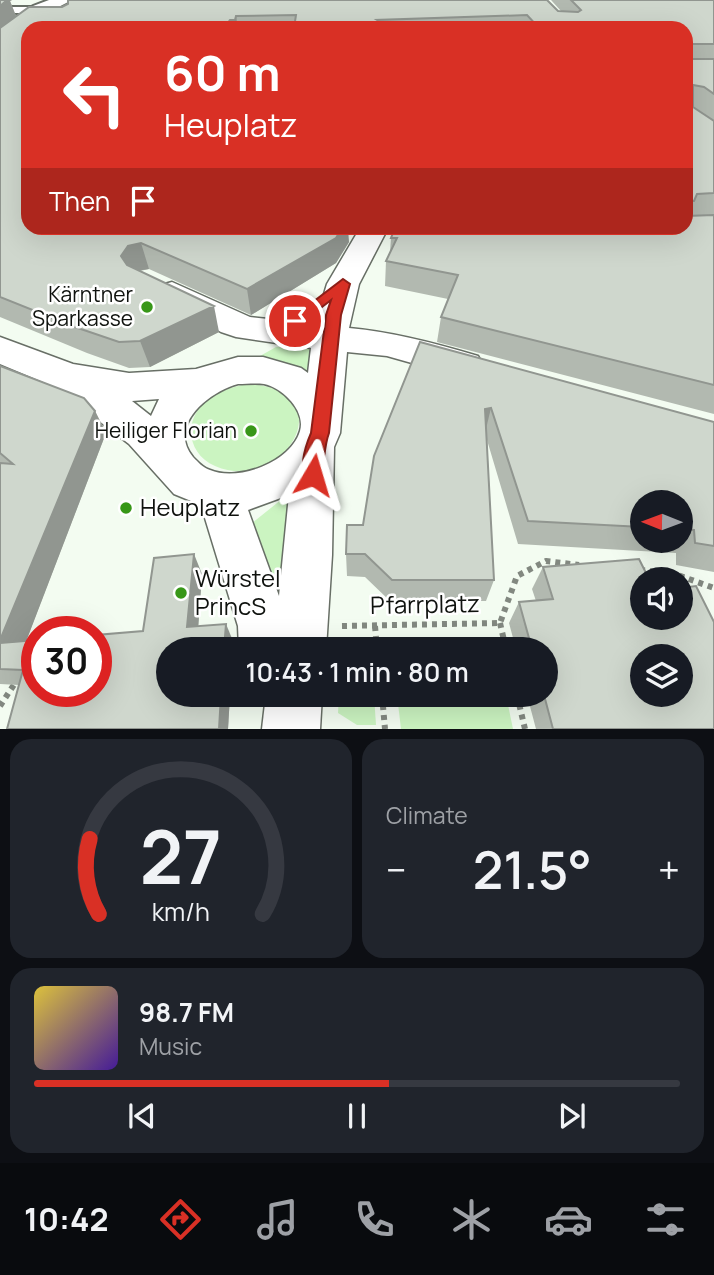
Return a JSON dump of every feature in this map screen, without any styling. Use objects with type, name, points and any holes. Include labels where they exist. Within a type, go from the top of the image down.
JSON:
[{"type":"main road","points":[[39,13],[70,5]]},
{"type":"main road","points":[[0,41],[21,26]]},
{"type":"street","points":[[290,637],[309,555],[317,433],[330,337],[343,284],[370,235]]},
{"type":"street","points":[[148,281],[233,324],[276,333],[387,344],[496,373]]},
{"type":"street","points":[[167,454],[164,434],[170,415],[183,397],[314,309],[343,284]]},
{"type":"street","points":[[0,350],[68,377],[129,387],[262,370],[290,377],[316,401],[317,433],[298,468],[275,483],[247,491],[219,492],[186,478],[177,471],[167,454],[107,404],[68,377]]},
{"type":"street","points":[[219,492],[264,626],[281,637]]},
{"type":"street","points":[[270,707],[271,729]]},
{"type":"street","points":[[291,729],[293,707]]},
{"type":"lane","points":[[0,10],[39,13]]},
{"type":"path","name":"Pfarrplatz","points":[[316,637],[375,626],[500,623],[517,576],[546,561],[584,565]]},
{"type":"path","points":[[693,580],[714,588]]},
{"type":"path","points":[[500,623],[503,637]]},
{"type":"path","points":[[375,626],[376,637]]},
{"type":"path","points":[[0,706],[21,674]]},
{"type":"path","points":[[383,707],[385,729]]},
{"type":"path","points":[[520,707],[525,729]]},
{"type":"green space","points":[[276,347],[315,348],[313,370],[307,371],[278,360],[261,358],[260,356]]},
{"type":"green space","points":[[247,384],[277,390],[294,403],[299,420],[294,438],[282,455],[263,467],[240,471],[215,466],[206,461],[195,447],[191,430],[193,421],[203,404],[213,396],[229,388]]},
{"type":"green space","points":[[287,495],[292,495],[279,605],[277,586],[251,524]]},
{"type":"green space","points":[[338,707],[375,707],[376,725],[357,725],[338,713]]},
{"type":"green space","points":[[398,707],[508,707],[513,729],[401,729]]},
{"type":"building","points":[[68,0],[547,0],[558,11],[578,12],[581,10],[571,0],[714,0],[714,44],[693,44],[693,21],[533,21],[527,15],[379,21],[295,21],[296,15],[236,16],[235,20],[229,21],[21,21],[21,235],[338,235],[247,289],[141,243],[128,246],[121,256],[127,265],[214,306],[140,341],[119,342],[0,297],[0,28],[29,7],[62,7],[68,4]]},
{"type":"building","points":[[693,59],[714,59],[714,94],[704,87],[693,85]]},
{"type":"building","points":[[693,107],[714,121],[714,193],[697,194],[694,201]]},
{"type":"building","points":[[714,215],[714,385],[441,317],[458,275],[386,261],[397,238],[391,238],[392,235],[693,235],[693,216]]},
{"type":"building","points":[[420,342],[714,422],[714,546],[695,543],[693,490],[630,490],[630,526],[528,521],[491,408],[485,409],[494,580],[392,580],[365,554],[346,554],[347,525],[363,525],[374,456]]},
{"type":"building","points":[[0,366],[84,398],[95,411],[0,640],[0,463],[13,464],[0,453]]},
{"type":"building","points":[[194,554],[187,627],[226,624],[225,637],[156,637],[156,707],[220,707],[219,729],[7,729],[21,677],[21,707],[112,707],[112,634],[143,631],[154,558]]},
{"type":"building","points":[[639,559],[643,567],[630,567],[630,630],[693,630],[693,586],[696,586],[714,622],[714,729],[553,729],[547,707],[558,707],[558,637],[529,637],[519,602],[553,599],[543,567]]},
{"type":"building","points":[[21,641],[21,670],[0,669],[0,643]]},
{"type":"place","name":"Kärntner Sparkasse","points":[[147,307]]},
{"type":"place","name":"Heiliger Florian","points":[[251,431]]},
{"type":"place","name":"Heuplatz","points":[[126,508]]},
{"type":"place","name":"Würstel PrincS","points":[[181,593]]},
{"type":"route","points":[[295,321],[343,284],[333,315],[320,433],[314,449],[313,475]]}]
